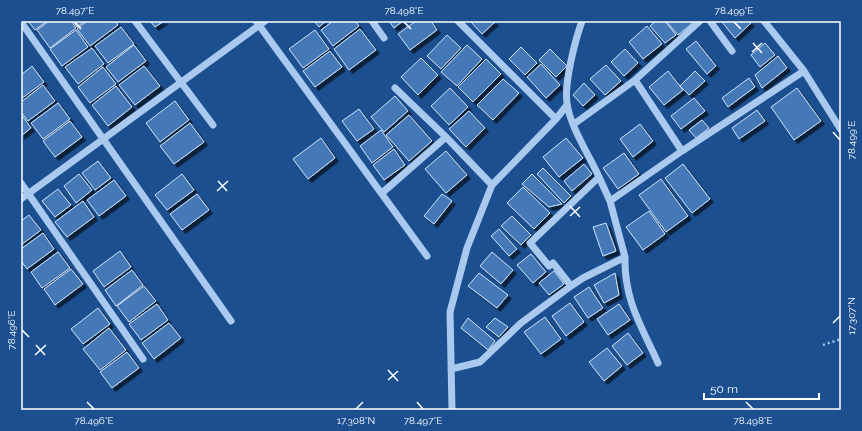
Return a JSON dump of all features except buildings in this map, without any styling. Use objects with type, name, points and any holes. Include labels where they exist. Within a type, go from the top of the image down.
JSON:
[{"type":"street","points":[[134,21],[213,126]]},
{"type":"street","points":[[21,199],[181,83],[257,23],[265,21]]},
{"type":"street","points":[[372,21],[384,38]]},
{"type":"street","points":[[458,21],[556,119]]},
{"type":"street","points":[[582,21],[566,90],[567,105],[574,124],[610,201],[626,257],[625,276],[629,300],[658,363]]},
{"type":"street","points":[[574,124],[635,80],[700,21]]},
{"type":"street","points":[[710,21],[732,51]]},
{"type":"street","points":[[764,21],[804,71],[841,130]]},
{"type":"street","points":[[21,22],[231,321]]},
{"type":"street","points":[[257,23],[427,256]]},
{"type":"street","points":[[610,201],[682,151],[804,71]]},
{"type":"street","points":[[635,80],[682,151]]},
{"type":"street","points":[[395,88],[446,137],[492,185]]},
{"type":"street","points":[[452,410],[450,312],[455,286],[467,248],[492,185],[556,119],[567,105]]},
{"type":"street","points":[[382,193],[446,137]]},
{"type":"street","points":[[571,286],[553,263],[549,266],[530,243],[599,177]]},
{"type":"street","points":[[21,182],[143,359]]},
{"type":"street","points":[[451,369],[480,362],[521,323],[571,286],[583,278],[626,257]]},
{"type":"path","points":[[823,345],[841,339]]}]
